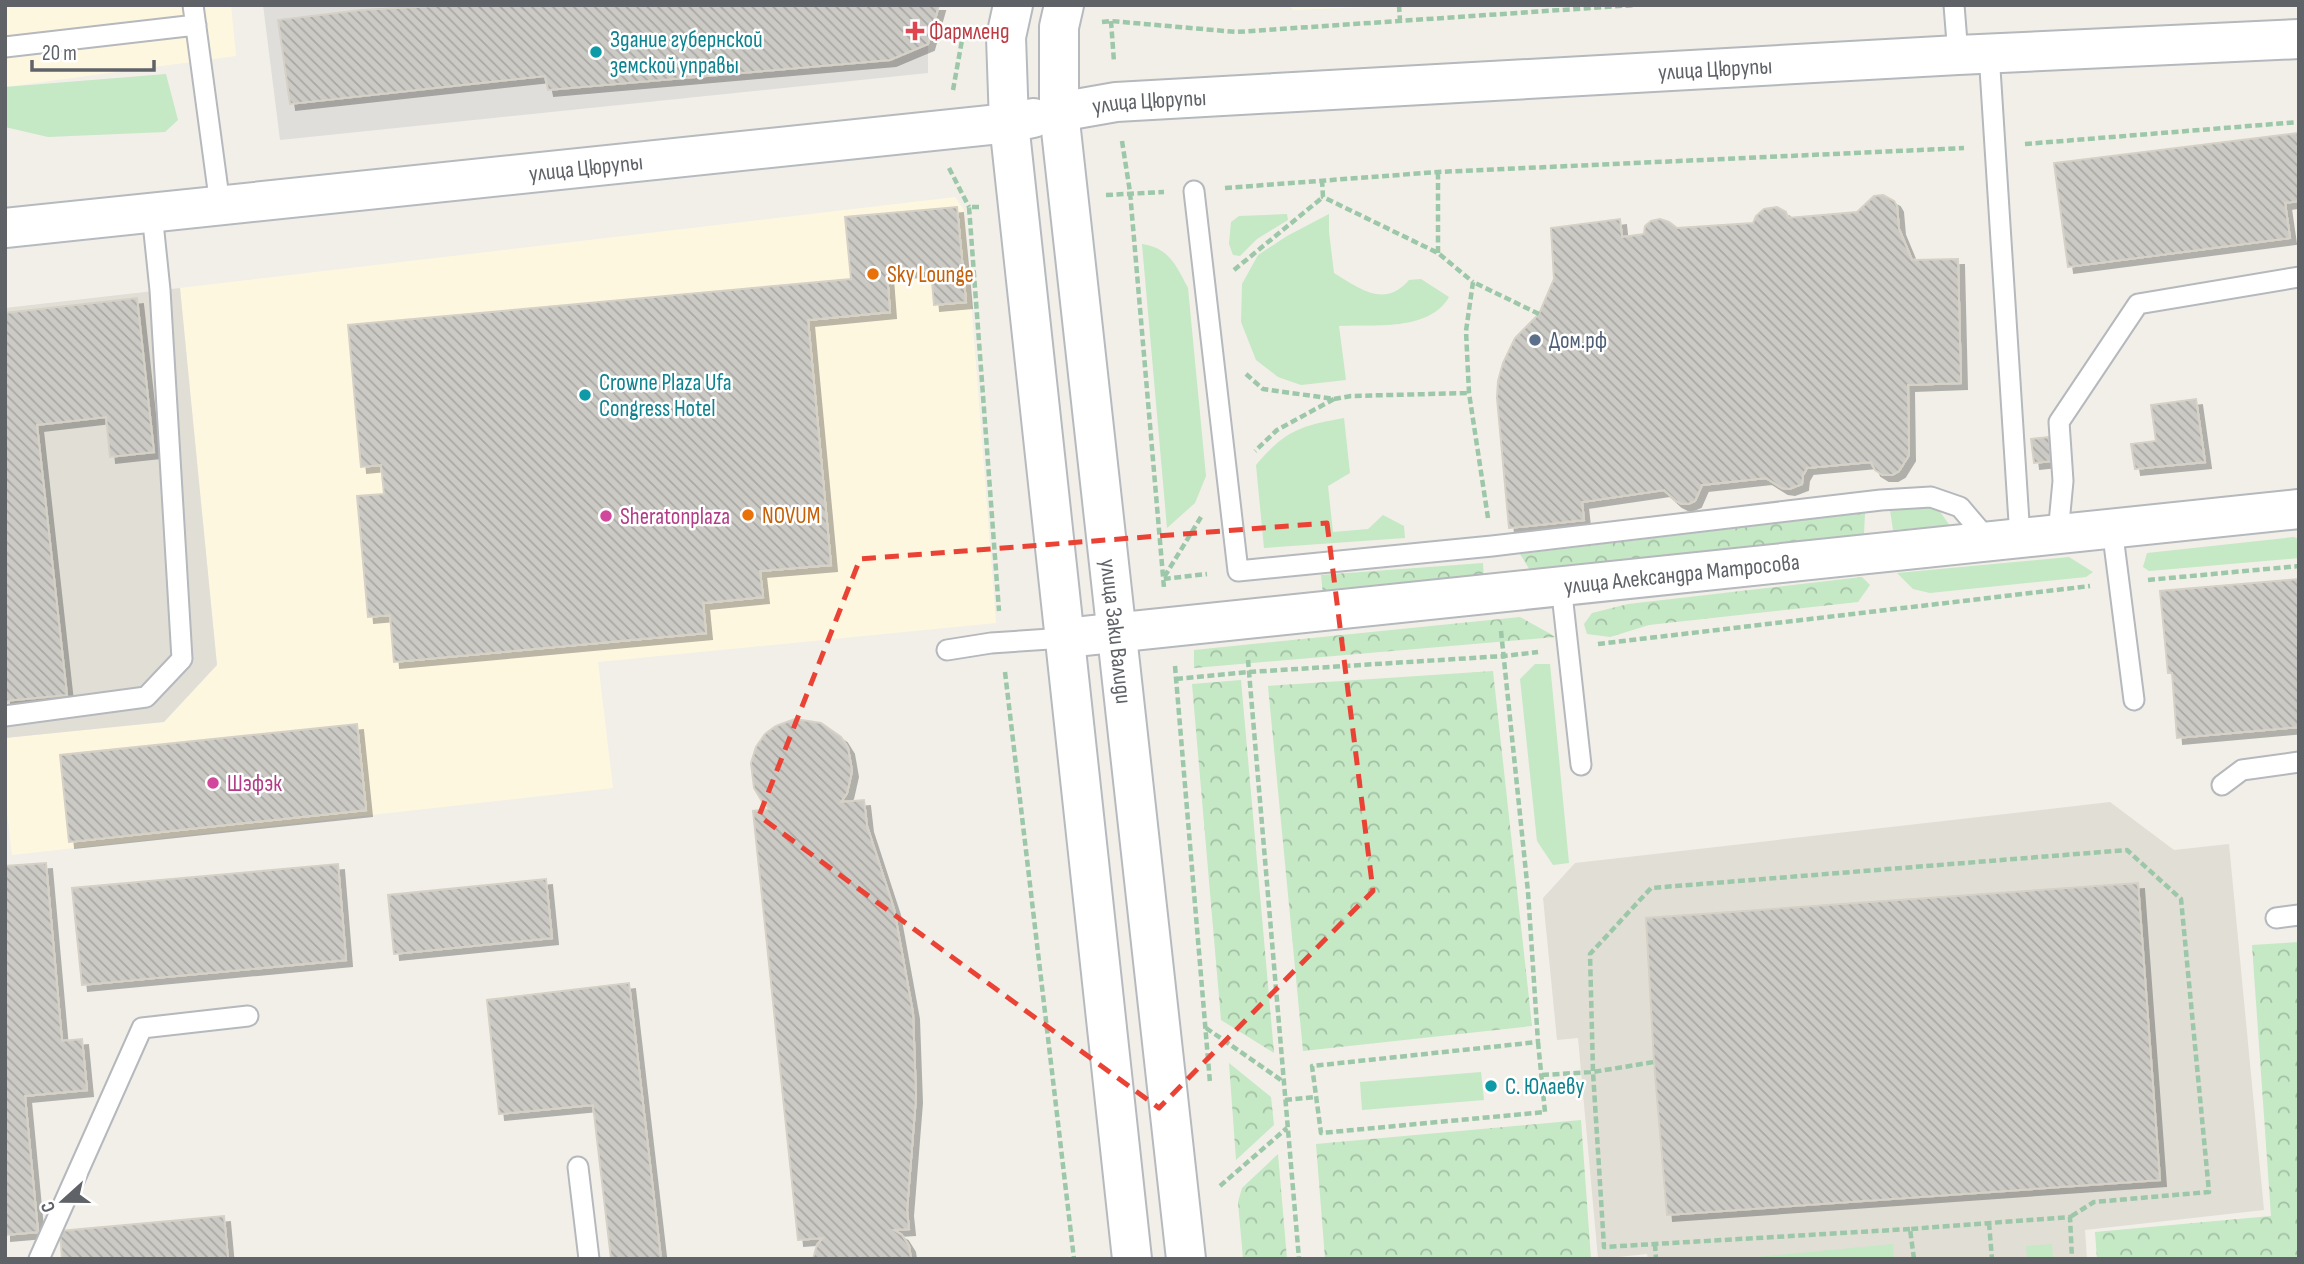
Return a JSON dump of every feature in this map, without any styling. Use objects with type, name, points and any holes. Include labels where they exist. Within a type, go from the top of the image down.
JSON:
[{"type":"main road","points":[[1013,5],[1006,37],[1009,123],[1132,1259]]},
{"type":"main road","name":"улица Заки Валиди","points":[[1064,5],[1059,27],[1059,113],[1186,1259]]},
{"type":"main road","name":"улица Цюрупы","points":[[5,228],[1009,123],[1116,102],[1974,54],[2299,39]]},
{"type":"main road","name":"улица Александра Матросова","points":[[1065,638],[2299,509]]},
{"type":"lane","points":[[193,5],[220,205]]},
{"type":"lane","points":[[1954,5],[1974,54],[1995,147],[2005,539]]},
{"type":"lane","points":[[5,47],[196,25]]},
{"type":"lane","points":[[1194,191],[1238,571],[1492,546],[1881,500],[1931,497],[1960,507],[2005,539]]},
{"type":"lane","points":[[5,716],[146,697],[182,659],[160,290],[152,213]]},
{"type":"lane","points":[[2059,534],[2063,481],[2059,422],[2138,304],[2299,276]]},
{"type":"lane","points":[[2112,528],[2134,700]]},
{"type":"lane","points":[[1561,585],[1581,765]]},
{"type":"lane","points":[[947,649],[1065,638]]},
{"type":"lane","points":[[2222,785],[2242,770],[2299,762]]},
{"type":"lane","points":[[2276,918],[2299,915]]},
{"type":"lane","points":[[39,1259],[142,1028],[248,1016]]},
{"type":"lane","points":[[578,1167],[589,1259]]},
{"type":"path","points":[[1399,5],[1400,21]]},
{"type":"path","points":[[1111,21],[1236,32],[1635,5]]},
{"type":"path","points":[[1116,102],[1130,192],[1163,579],[1176,679],[1211,1094]]},
{"type":"path","points":[[1130,192],[1194,191],[1438,172],[1995,147],[2299,122]]},
{"type":"path","points":[[949,170],[969,207]]},
{"type":"path","points":[[1438,172],[1438,253]]},
{"type":"path","points":[[1322,180],[1323,197]]},
{"type":"path","points":[[1323,197],[1438,253],[1473,282],[1539,313]]},
{"type":"path","points":[[1206,293],[1323,197]]},
{"type":"path","points":[[1473,282],[1466,331],[1469,393],[1492,546]]},
{"type":"path","points":[[1334,399],[1351,396],[1469,393]]},
{"type":"path","points":[[1176,679],[1504,656],[2119,583],[2299,566]]},
{"type":"path","points":[[1496,592],[1528,892],[1545,1112],[1321,1133],[1312,1066],[1538,1042]]},
{"type":"path","points":[[1242,619],[1249,672],[1299,1259]]},
{"type":"path","points":[[2127,850],[2180,899],[2209,1192],[2094,1202],[2070,1217],[1604,1247],[1593,1072],[1590,954],[1651,888],[2127,850]]},
{"type":"path","points":[[1206,1028],[1284,1082]]},
{"type":"path","points":[[1542,1075],[1593,1072],[1654,1062]]},
{"type":"path","points":[[1285,1100],[1315,1097]]},
{"type":"path","points":[[1218,1174],[1219,1187],[1287,1127]]},
{"type":"path","points":[[2070,1217],[2072,1259]]},
{"type":"path","points":[[1989,1223],[1992,1259]]},
{"type":"path","points":[[1910,1229],[1914,1259]]},
{"type":"path","points":[[1655,1244],[1656,1259]]},
{"type":"highlighted area","points":[[1327,523],[1373,891],[1159,1108],[759,816],[860,559]]},
{"type":"shaded area","points":[[5,5],[231,5],[236,56],[5,87]]},
{"type":"shaded area","name":"Здание губернской земской управы","points":[[263,5],[939,5],[928,44],[928,73],[280,140]]},
{"type":"shaded area","points":[[1289,5],[1420,5],[1293,10]]},
{"type":"shaded area","points":[[955,197],[964,210],[996,623],[598,662],[613,788],[12,855],[6,804],[5,738],[164,722],[217,665],[180,288]]},
{"type":"shaded area","points":[[180,288],[217,665],[164,722],[5,738],[5,308]]},
{"type":"shaded area","points":[[2110,802],[2174,850],[2229,844],[2264,1210],[2085,1230],[2087,1259],[1648,1259],[1647,1254],[1598,1259],[1578,1038],[1557,1040],[1543,898],[1575,863]]},
{"type":"green space","points":[[166,74],[178,120],[165,132],[48,137],[5,127],[5,87]]},
{"type":"green space","points":[[1287,214],[1288,220],[1257,239],[1240,256],[1233,255],[1229,244],[1231,222],[1239,216]]},
{"type":"green space","points":[[1329,214],[1334,273],[1362,289],[1381,294],[1400,289],[1409,280],[1421,279],[1449,297],[1440,308],[1414,321],[1339,326],[1346,380],[1301,385],[1278,377],[1256,360],[1241,322],[1242,284],[1258,255]]},
{"type":"green space","points":[[1142,244],[1159,249],[1171,259],[1188,288],[1206,476],[1195,503],[1167,528]]},
{"type":"green space","points":[[1344,418],[1350,473],[1328,486],[1333,532],[1368,529],[1383,515],[1404,526],[1405,538],[1264,548],[1256,465],[1276,444],[1295,431]]},
{"type":"green space","points":[[1936,506],[1950,526],[1893,530],[1890,510]]},
{"type":"green space","points":[[1865,513],[1864,534],[1531,572],[1520,554]]},
{"type":"green space","points":[[2294,537],[2299,539],[2299,558],[2149,571],[2143,567],[2147,553]]},
{"type":"green space","points":[[2069,557],[2093,572],[2086,577],[1930,593],[1913,589],[1897,573]]},
{"type":"green space","points":[[1483,563],[1484,583],[1323,595],[1321,575]]},
{"type":"green space","points":[[1862,577],[1870,585],[1858,602],[1649,625],[1610,637],[1587,634],[1584,624],[1592,613],[1628,604]]},
{"type":"green space","points":[[1520,617],[1556,637],[1194,668],[1194,650]]},
{"type":"green space","points":[[1535,664],[1550,664],[1569,863],[1553,865],[1537,841],[1520,679]]},
{"type":"green space","points":[[1493,671],[1532,1026],[1303,1051],[1268,686]]},
{"type":"green space","points":[[1241,680],[1274,1053],[1221,1020],[1192,684]]},
{"type":"green space","points":[[2299,942],[2299,1259],[2097,1259],[2095,1232],[2271,1216],[2252,945]]},
{"type":"green space","points":[[1229,1063],[1271,1097],[1274,1125],[1236,1160]]},
{"type":"green space","points":[[1481,1072],[1484,1100],[1362,1110],[1360,1082]]},
{"type":"green space","points":[[1581,1120],[1591,1259],[1325,1259],[1316,1144]]},
{"type":"green space","points":[[1278,1154],[1287,1259],[1243,1259],[1238,1202],[1242,1188]]},
{"type":"green space","points":[[1893,1244],[1894,1259],[1737,1259]]},
{"type":"green space","points":[[2052,1244],[2053,1259],[2027,1259],[2026,1246]]},
{"type":"building","name":"Здание губернской земской управы","points":[[455,5],[939,5],[928,44],[890,60],[548,90],[545,76],[290,104],[278,20],[361,10]]},
{"type":"building","points":[[2299,133],[2299,201],[2285,203],[2290,238],[2068,267],[2054,163]]},
{"type":"building","points":[[1883,195],[1897,206],[1899,229],[1912,260],[1958,259],[1961,383],[1908,385],[1909,455],[1899,471],[1892,475],[1883,475],[1875,470],[1871,462],[1807,468],[1802,484],[1789,489],[1782,488],[1766,478],[1702,485],[1695,501],[1688,504],[1676,501],[1664,490],[1582,502],[1584,520],[1509,528],[1497,398],[1498,381],[1515,338],[1539,314],[1554,279],[1551,228],[1620,219],[1622,237],[1644,234],[1645,226],[1660,219],[1677,228],[1753,223],[1764,209],[1777,207],[1786,212],[1788,218],[1857,212],[1874,196]]},
{"type":"building","name":"Crowne Plaza Ufa Congress Hotel","points":[[957,207],[966,302],[934,305],[931,270],[887,273],[890,312],[808,320],[831,565],[760,571],[763,597],[703,603],[706,633],[394,662],[390,615],[368,617],[357,496],[384,494],[381,465],[361,467],[348,325],[851,279],[845,217]]},
{"type":"building","points":[[137,298],[154,452],[110,457],[106,417],[37,425],[67,695],[5,701],[5,313]]},
{"type":"building","points":[[2196,399],[2205,462],[2135,469],[2131,444],[2156,441],[2151,405]]},
{"type":"building","points":[[2049,437],[2051,461],[2034,463],[2031,439]]},
{"type":"building","points":[[2299,579],[2299,727],[2177,738],[2172,673],[2168,673],[2160,591]]},
{"type":"building","points":[[795,719],[821,723],[841,737],[848,748],[852,771],[847,793],[841,802],[864,800],[867,826],[894,909],[913,1013],[916,1097],[907,1210],[909,1229],[894,1230],[902,1235],[909,1246],[911,1259],[813,1259],[817,1245],[823,1238],[798,1240],[753,811],[770,809],[754,788],[751,763],[756,747],[765,734],[776,726]]},
{"type":"building","name":"Шэфэк","points":[[357,724],[366,810],[69,842],[60,755]]},
{"type":"building","points":[[46,863],[62,1041],[82,1039],[87,1090],[25,1096],[38,1232],[5,1235],[5,866]]},
{"type":"building","points":[[338,864],[346,960],[82,985],[72,888]]},
{"type":"building","points":[[546,879],[552,938],[394,954],[388,895]]},
{"type":"building","points":[[2138,883],[2160,1180],[1667,1215],[1654,1062],[1646,918]]},
{"type":"building","points":[[629,983],[661,1259],[611,1259],[593,1105],[499,1114],[487,1000]]},
{"type":"building","points":[[224,1216],[228,1259],[62,1259],[60,1231]]},
{"type":"place","name":"Фармленд","points":[[915,31]]},
{"type":"place","name":"Здание губернской земской управы","points":[[596,52]]},
{"type":"place","name":"Sky Lounge","points":[[873,274]]},
{"type":"place","name":"Дом.рф","points":[[1535,340]]},
{"type":"place","name":"Crowne Plaza Ufa Congress Hotel","points":[[585,395]]},
{"type":"place","name":"NOVUM","points":[[748,515]]},
{"type":"place","name":"Sheratonplaza","points":[[606,516]]},
{"type":"place","name":"Шэфэк","points":[[213,783]]},
{"type":"place","name":"С. Юлаеву","points":[[1491,1086]]}]
